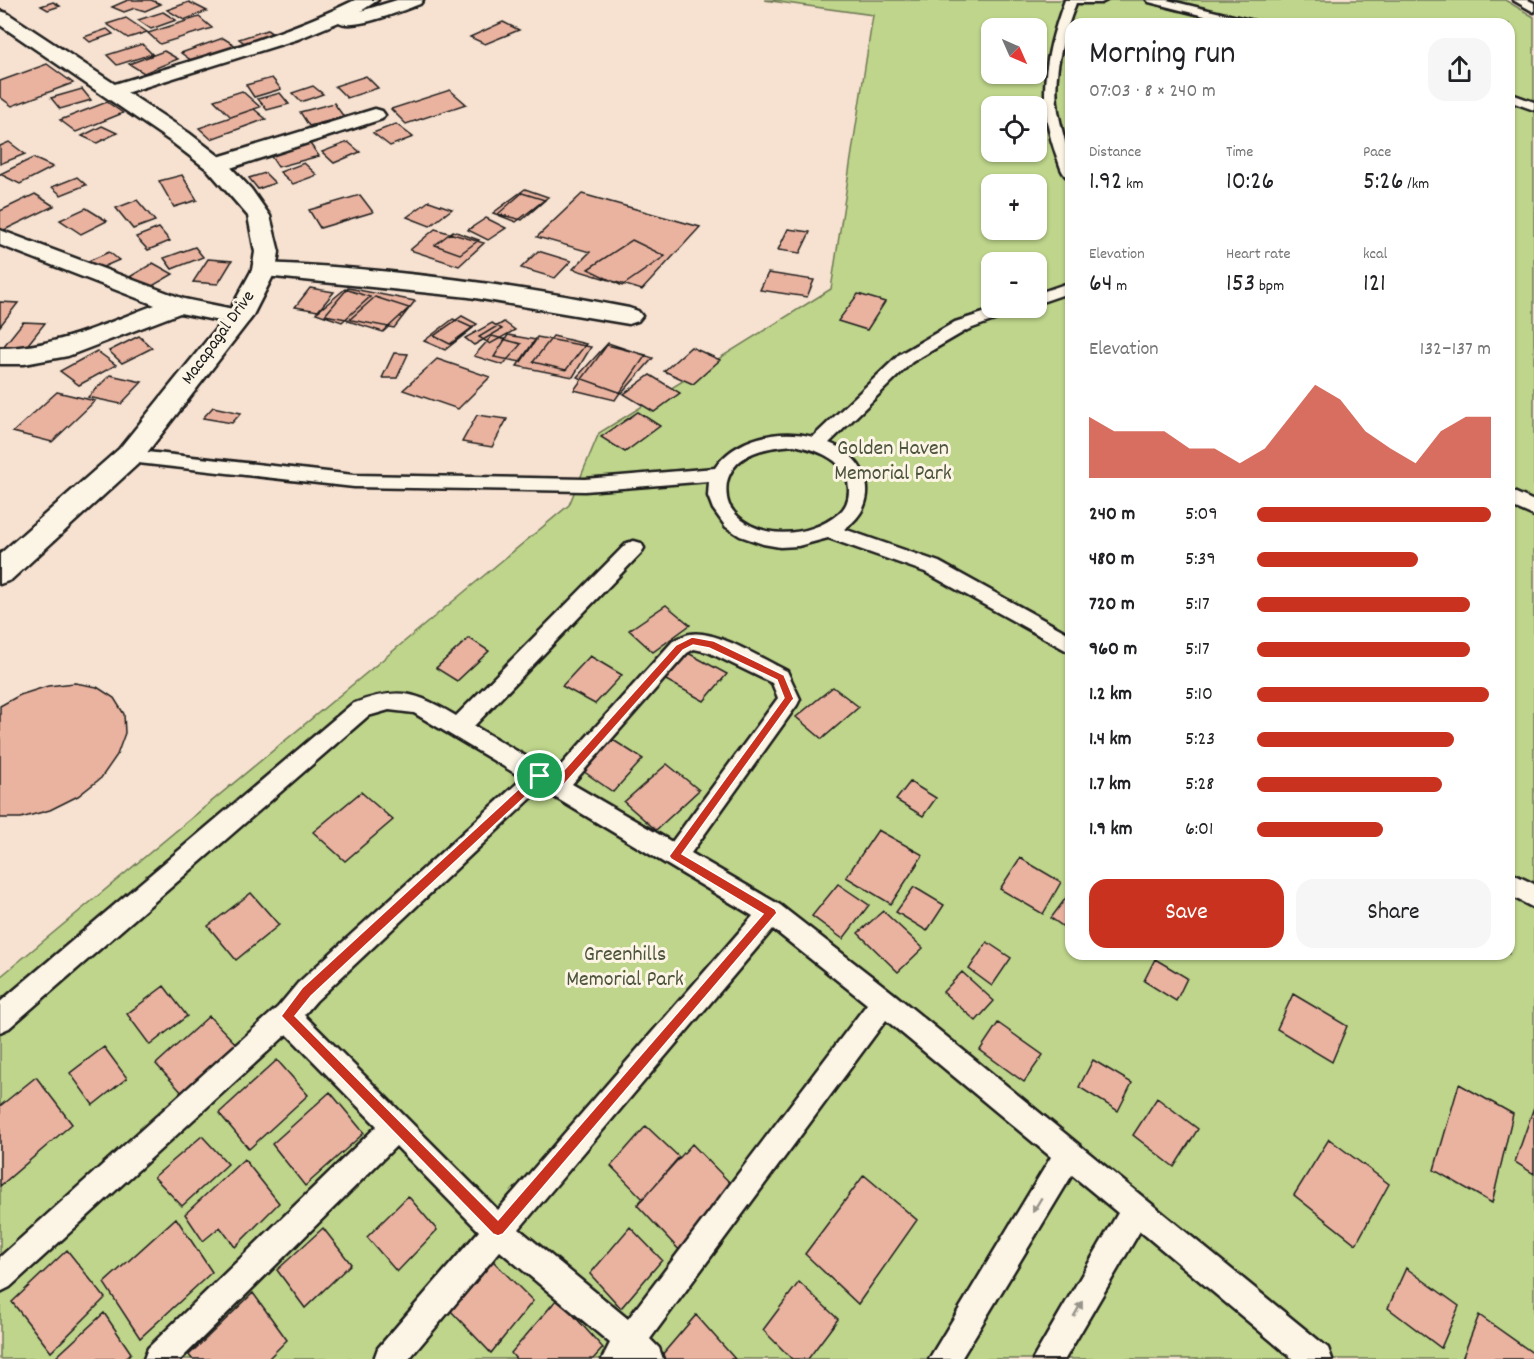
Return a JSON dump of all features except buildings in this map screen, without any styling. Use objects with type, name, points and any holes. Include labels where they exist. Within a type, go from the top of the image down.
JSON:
[{"type":"street","points":[[112,91],[255,48],[322,23],[369,0]]},
{"type":"street","points":[[322,23],[358,18],[414,0]]},
{"type":"street","name":"Macapagal Drive","points":[[0,17],[112,91],[216,165],[243,194],[259,216],[267,252],[264,270],[239,317],[129,456],[0,572]]},
{"type":"street","points":[[216,165],[375,115]]},
{"type":"street","points":[[0,237],[178,305],[239,317]]},
{"type":"street","points":[[264,270],[340,273],[583,306],[629,316]]},
{"type":"street","points":[[0,356],[24,356],[59,350],[178,305]]},
{"type":"lane","points":[[1065,162],[1058,146],[1048,83],[1057,35],[1071,0]]},
{"type":"lane","points":[[1078,0],[1101,0]]},
{"type":"lane","points":[[1153,0],[1226,18]]},
{"type":"lane","points":[[1519,0],[1534,8]]},
{"type":"lane","points":[[1515,97],[1534,91]]},
{"type":"lane","points":[[1515,99],[1534,106]]},
{"type":"lane","points":[[1047,295],[1065,289]]},
{"type":"lane","points":[[818,443],[906,358],[960,326],[984,318]]},
{"type":"lane","points":[[794,439],[818,443],[837,453],[852,467],[859,484],[857,501],[847,518],[829,531],[806,538],[789,539],[755,535],[735,524],[721,508],[716,491],[720,474],[731,458],[748,447],[770,440],[794,439]]},
{"type":"lane","points":[[129,456],[354,481],[585,485],[720,474]]},
{"type":"lane","points":[[1515,500],[1534,509]]},
{"type":"lane","points":[[829,531],[932,567],[1065,642]]},
{"type":"lane","points":[[458,728],[633,548]]},
{"type":"lane","points":[[0,1277],[287,1016],[307,992],[548,781],[680,647],[692,641],[711,644],[780,677],[789,699],[675,856]]},
{"type":"lane","points":[[0,1019],[360,711],[381,701],[397,700],[418,705],[771,913],[884,1002],[1317,1359]]},
{"type":"lane","points":[[1515,886],[1534,897]]},
{"type":"lane","points":[[389,1359],[771,913]]},
{"type":"lane","points":[[287,1016],[498,1230],[632,1353],[884,1002]]},
{"type":"lane","points":[[159,1359],[396,1126]]},
{"type":"lane","points":[[944,1359],[1068,1155]]},
{"type":"lane","points":[[1048,1359],[1136,1210]]},
{"type":"green space","name":"Greenhills Memorial Park","points":[[764,0],[1505,0],[1534,17],[1534,1359],[0,1359],[0,977],[569,505],[599,433],[831,289],[873,15]]},
{"type":"route","points":[[692,641],[711,644],[780,677],[786,688],[789,699],[675,856],[771,913],[498,1230],[287,1016],[307,992],[540,776],[556,786],[680,647],[692,641]]},
{"type":"park label","name":"Golden Haven Memorial Park","points":[[893,462]]}]
